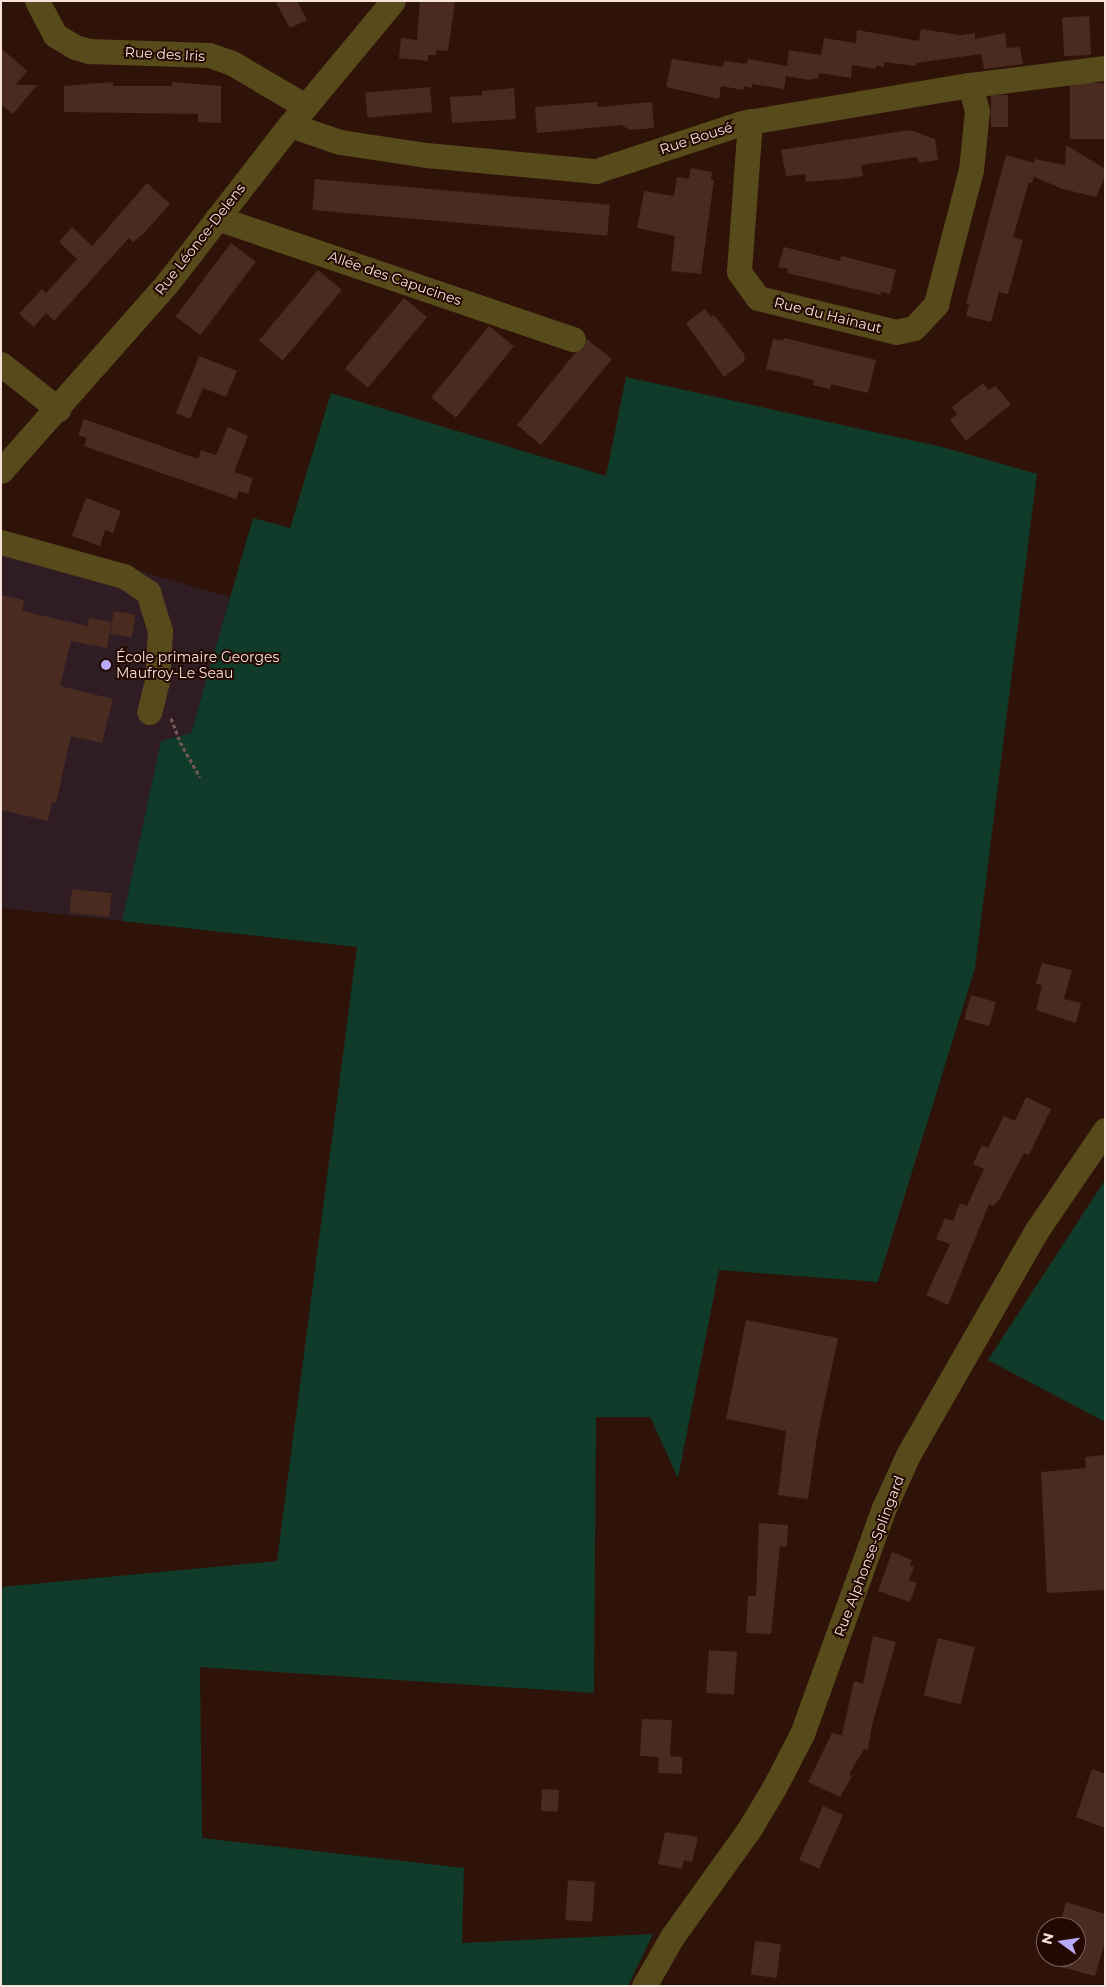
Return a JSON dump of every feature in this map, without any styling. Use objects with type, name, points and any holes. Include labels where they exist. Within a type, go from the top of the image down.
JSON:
[{"type":"street","name":"Rue des Iris","points":[[38,1],[55,35],[75,47],[89,51],[209,55],[232,63],[305,106]]},
{"type":"street","name":"Rue Léonce-Delens","points":[[1,471],[58,409],[217,218],[305,106],[393,1]]},
{"type":"street","name":"Rue Bousé","points":[[290,125],[340,142],[426,155],[596,171],[750,121],[970,85],[1105,68]]},
{"type":"street","name":"Rue du Hainaut","points":[[750,121],[739,272],[758,298],[896,332],[914,328],[936,304],[971,170],[977,111],[970,85]]},
{"type":"street","name":"Allée des Capucines","points":[[217,218],[573,339]]},
{"type":"street","points":[[1,364],[58,409]]},
{"type":"street","points":[[1,542],[124,576],[148,592],[160,631],[157,681],[149,712]]},
{"type":"street","name":"Rue Alphonse-Splingard","points":[[644,1986],[672,1937],[750,1828],[775,1786],[802,1734],[884,1508],[908,1455],[1038,1230],[1105,1130]]},
{"type":"path","points":[[157,681],[180,742],[200,777]]},
{"type":"shaded area","name":"École primaire Georges Maufroy-Le Seau","points":[[1,531],[230,597],[191,733],[161,741],[122,921],[1,908]]},
{"type":"green space","points":[[626,377],[942,447],[1037,474],[975,968],[878,1282],[719,1270],[678,1478],[650,1417],[596,1417],[594,1693],[200,1667],[202,1838],[464,1868],[462,1943],[653,1934],[628,1986],[1,1986],[1,1587],[277,1561],[357,947],[122,921],[161,741],[191,733],[253,518],[290,528],[331,393],[606,476]]},
{"type":"green space","points":[[1105,1180],[1105,1422],[988,1360]]},
{"type":"building","points":[[275,1],[297,1],[307,20],[290,28]]},
{"type":"building","points":[[420,1],[455,1],[448,51],[436,50],[436,55],[428,55],[428,61],[399,58],[401,38],[417,40]]},
{"type":"building","points":[[1089,16],[1091,55],[1064,56],[1062,17]]},
{"type":"building","points":[[921,29],[960,35],[975,33],[975,39],[1005,33],[1007,48],[1020,47],[1023,64],[984,69],[981,54],[916,63],[916,66],[884,62],[884,67],[876,66],[876,69],[852,65],[851,78],[819,73],[818,78],[809,80],[786,76],[784,89],[752,84],[752,88],[744,86],[743,90],[721,86],[719,99],[666,87],[672,59],[723,67],[724,61],[747,64],[748,59],[787,66],[789,50],[821,55],[824,38],[856,43],[857,30],[919,41]]},
{"type":"building","points":[[1,48],[27,71],[16,85],[37,85],[13,114],[1,104]]},
{"type":"building","points":[[113,82],[113,86],[172,86],[172,82],[221,86],[221,123],[198,122],[198,114],[64,112],[64,86]]},
{"type":"building","points":[[1070,83],[1105,83],[1105,139],[1070,139]]},
{"type":"building","points":[[430,87],[432,112],[367,118],[365,93]]},
{"type":"building","points":[[514,88],[516,119],[452,123],[450,97],[482,95],[482,91]]},
{"type":"building","points":[[991,95],[1008,95],[1008,127],[991,127]]},
{"type":"building","points":[[597,102],[598,107],[652,102],[654,128],[631,130],[621,125],[537,133],[535,107]]},
{"type":"building","points":[[910,130],[935,139],[938,160],[919,163],[917,157],[861,165],[863,176],[843,179],[806,182],[805,174],[786,176],[781,150]]},
{"type":"building","points":[[1066,145],[1105,169],[1105,177],[1096,197],[1063,189],[1034,177],[1032,183],[1029,182],[1013,237],[1023,240],[1008,294],[999,292],[991,322],[966,316],[969,304],[966,304],[1006,155],[1034,163],[1034,159],[1065,165]]},
{"type":"building","points":[[691,168],[712,172],[711,180],[714,180],[701,274],[671,271],[675,236],[637,228],[644,191],[674,196],[677,177],[689,179]]},
{"type":"building","points":[[315,179],[610,205],[607,236],[312,210]]},
{"type":"building","points":[[147,183],[170,204],[143,234],[133,242],[129,238],[54,321],[46,313],[34,327],[19,314],[42,289],[46,293],[77,259],[59,242],[72,227],[92,246]]},
{"type":"building","points":[[231,243],[256,262],[200,335],[176,316]]},
{"type":"building","points":[[784,247],[840,261],[841,256],[896,270],[890,294],[881,292],[881,295],[787,273],[788,269],[778,267]]},
{"type":"building","points":[[318,270],[342,290],[283,360],[259,340]]},
{"type":"building","points":[[404,298],[427,317],[368,388],[345,368]]},
{"type":"building","points":[[705,309],[711,317],[714,315],[744,354],[745,361],[724,377],[686,323]]},
{"type":"building","points":[[489,326],[514,346],[456,418],[431,397]]},
{"type":"building","points":[[784,338],[876,360],[868,393],[831,384],[830,389],[813,385],[814,380],[766,369],[773,339],[783,341]]},
{"type":"building","points":[[587,339],[612,359],[541,445],[517,425],[575,353],[583,349]]},
{"type":"building","points":[[199,356],[237,371],[226,397],[203,388],[190,419],[176,413]]},
{"type":"building","points":[[983,383],[989,390],[995,386],[1011,404],[966,441],[950,420],[957,414],[952,407]]},
{"type":"building","points":[[84,419],[198,459],[201,450],[216,455],[228,427],[248,436],[234,472],[253,478],[248,494],[239,491],[236,499],[84,446],[87,438],[78,435]]},
{"type":"building","points":[[86,498],[121,511],[113,533],[105,530],[100,546],[72,536]]},
{"type":"building","points":[[1,595],[24,600],[22,611],[88,626],[89,618],[111,622],[107,648],[71,641],[60,686],[113,699],[102,743],[71,736],[56,803],[52,802],[48,821],[1,810]]},
{"type":"building","points":[[114,611],[136,615],[132,637],[110,634]]},
{"type":"building","points":[[72,889],[112,893],[109,917],[69,913]]},
{"type":"building","points":[[1042,963],[1072,970],[1064,999],[1081,1003],[1076,1023],[1036,1010],[1042,985],[1036,984]]},
{"type":"building","points":[[971,995],[996,1002],[989,1026],[964,1019]]},
{"type":"building","points":[[1026,1097],[1051,1109],[1029,1155],[1024,1153],[999,1200],[993,1206],[989,1204],[948,1305],[926,1295],[950,1244],[936,1239],[945,1218],[953,1221],[960,1203],[967,1206],[984,1169],[973,1164],[982,1145],[988,1148],[1004,1116],[1015,1121]]},
{"type":"building","points":[[746,1320],[838,1338],[817,1437],[808,1499],[778,1495],[786,1431],[726,1419]]},
{"type":"building","points":[[1104,1455],[1105,1590],[1047,1593],[1041,1472],[1086,1468],[1085,1457]]},
{"type":"building","points":[[759,1523],[788,1525],[787,1547],[780,1546],[771,1634],[746,1633],[748,1596],[756,1596]]},
{"type":"building","points":[[892,1552],[912,1560],[910,1566],[914,1567],[909,1580],[917,1583],[910,1602],[878,1591]]},
{"type":"building","points":[[873,1636],[896,1642],[872,1725],[868,1750],[864,1749],[849,1774],[852,1776],[840,1797],[808,1782],[832,1733],[842,1735],[854,1681],[863,1684]]},
{"type":"building","points":[[938,1638],[975,1647],[961,1704],[924,1695]]},
{"type":"building","points":[[709,1650],[737,1652],[734,1695],[706,1693]]},
{"type":"building","points":[[642,1719],[672,1720],[670,1756],[682,1757],[682,1774],[658,1773],[659,1757],[640,1756]]},
{"type":"building","points":[[1092,1769],[1105,1774],[1105,1828],[1076,1817]]},
{"type":"building","points":[[542,1789],[559,1790],[558,1812],[541,1811]]},
{"type":"building","points":[[823,1806],[843,1815],[819,1869],[799,1860]]},
{"type":"building","points":[[665,1832],[698,1837],[692,1862],[684,1860],[682,1869],[658,1864]]},
{"type":"building","points":[[568,1880],[595,1882],[592,1922],[565,1920]]},
{"type":"building","points":[[1066,1902],[1105,1914],[1105,1941],[1095,1976],[1060,1967],[1086,1967],[1086,1917],[1062,1917]]},
{"type":"building","points":[[755,1941],[781,1944],[777,1978],[751,1975]]},
{"type":"place","name":"École primaire Georges Maufroy-Le Seau","points":[[106,665]]}]
